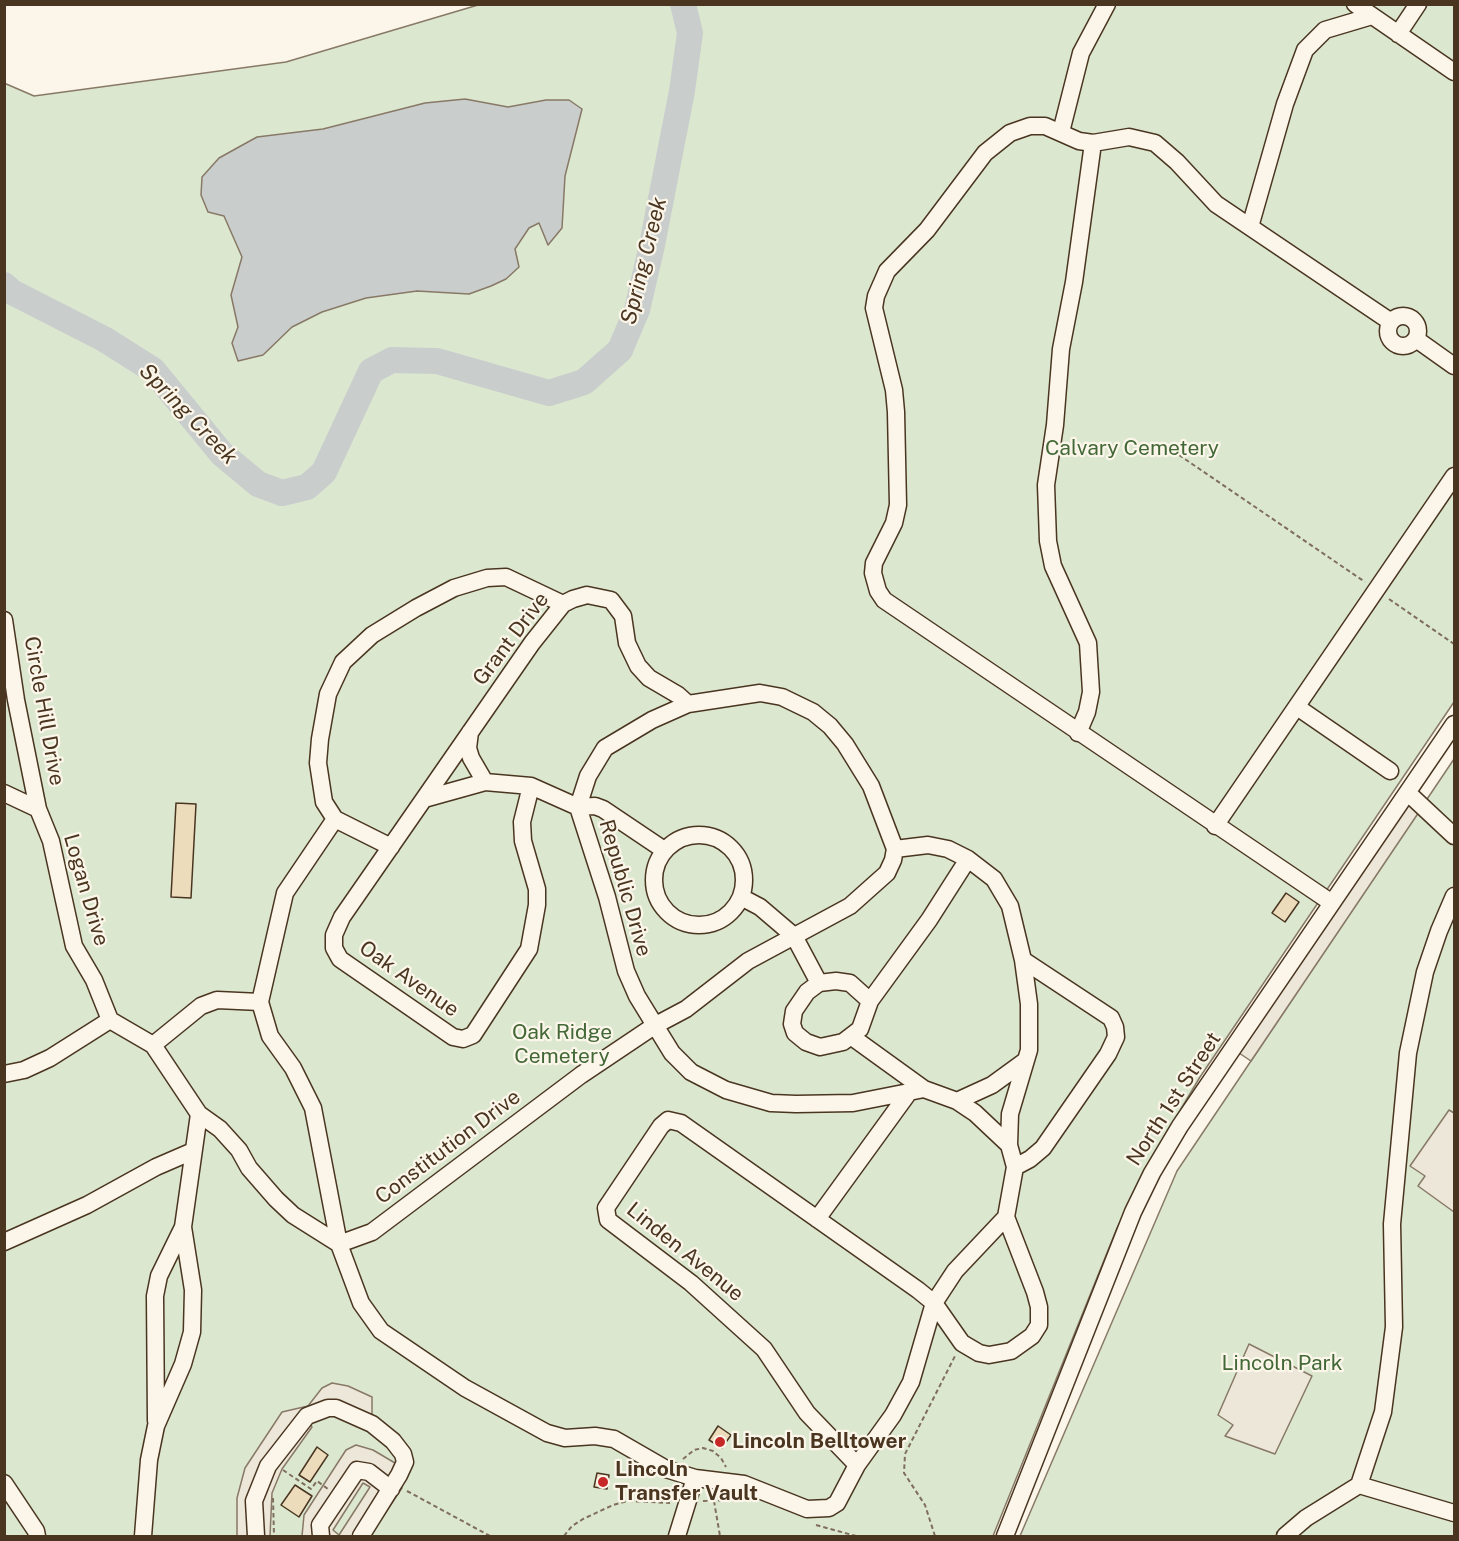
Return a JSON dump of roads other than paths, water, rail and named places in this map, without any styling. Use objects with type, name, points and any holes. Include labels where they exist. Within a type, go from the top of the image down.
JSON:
[{"type":"street","points":[[1061,132],[1081,53],[1107,4]]},
{"type":"street","points":[[1355,4],[1455,72]]},
{"type":"street","points":[[1398,34],[1418,4]]},
{"type":"street","points":[[1250,226],[1285,104],[1305,50],[1325,30],[1372,16]]},
{"type":"street","points":[[1332,903],[884,600],[878,591],[873,573],[874,563],[894,523],[898,505],[894,390],[874,308],[882,279],[894,261],[927,230],[985,153],[997,141],[1010,133],[1030,126],[1045,126],[1079,141],[1093,143],[1129,137],[1155,143],[1177,162],[1216,204],[1391,322],[1389,336],[1394,343],[1404,346],[1416,339],[1455,366]]},
{"type":"street","points":[[1078,733],[1087,712],[1091,692],[1088,643],[1053,566],[1048,541],[1046,485],[1055,425],[1061,349],[1074,282],[1093,143]]},
{"type":"street","points":[[1215,825],[1375,589],[1455,476]]},
{"type":"street","points":[[391,847],[335,819],[324,802],[320,782],[320,739],[328,694],[336,675],[354,650],[416,608],[454,588],[487,578],[506,578],[563,604]]},
{"type":"street","name":"Grant Drive","points":[[334,948],[334,935],[342,917],[550,618],[563,604],[587,595],[611,600],[623,616],[627,643],[638,666],[649,678],[678,694],[688,704]]},
{"type":"street","name":"Circle Hill Drive","points":[[4,621],[16,700],[38,809]]},
{"type":"street","points":[[335,819],[285,893],[260,1002],[270,1036],[293,1068],[313,1108],[339,1244],[361,1303],[381,1331],[416,1356],[465,1388],[547,1433],[565,1438],[595,1436],[614,1439],[666,1469],[695,1478],[744,1484],[807,1509],[819,1510],[837,1503],[857,1465],[894,1415],[911,1382],[934,1303],[956,1271],[1006,1217],[1015,1167],[1009,1145],[1010,1114],[1025,1061],[1030,1031],[1023,960],[1010,906],[994,879],[968,859],[948,849],[928,845],[895,849],[882,811],[862,771],[838,735],[813,712],[782,697],[760,693],[688,704]]},
{"type":"street","name":"Republic Drive","points":[[688,704],[652,720],[605,748],[591,770],[578,807],[607,897],[626,971],[654,1026],[672,1053],[691,1072],[708,1082],[749,1098],[771,1103],[824,1104],[906,1095],[924,1089]]},
{"type":"street","points":[[1297,707],[1390,771]]},
{"type":"street","name":"North 1st Street","points":[[1005,1536],[1133,1212],[1152,1173],[1180,1126],[1455,724]]},
{"type":"street","points":[[470,732],[468,748],[471,758],[486,782]]},
{"type":"street","points":[[424,799],[486,782],[531,786],[578,807],[595,806],[603,809],[663,850]]},
{"type":"street","name":"Oak Avenue","points":[[334,948],[340,959],[453,1037],[463,1039],[473,1035],[529,949],[535,926],[537,889],[522,831],[531,786]]},
{"type":"street","points":[[4,793],[38,809]]},
{"type":"street","points":[[1408,793],[1455,836]]},
{"type":"street","name":"Logan Drive","points":[[38,809],[51,841],[75,946],[94,980],[110,1020]]},
{"type":"street","points":[[698,835],[714,837],[726,843],[741,862],[744,881],[741,897],[726,917],[711,924],[696,926],[683,923],[667,913],[659,903],[653,884],[656,865],[663,850],[678,839],[698,835]]},
{"type":"street","name":"Constitution Drive","points":[[339,1244],[372,1232],[581,1075],[654,1026],[686,1009],[748,961],[850,906],[887,873],[895,849]]},
{"type":"street","points":[[870,1001],[850,984],[836,981],[819,983],[807,992],[794,1011],[792,1024],[795,1033],[806,1042],[819,1047],[852,1037],[860,1029],[870,1001],[929,920],[968,859]]},
{"type":"street","points":[[741,897],[760,907],[794,936],[819,983]]},
{"type":"street","points":[[1285,1536],[1306,1518],[1359,1485],[1381,1422],[1391,1367],[1394,1326],[1392,1224],[1408,1053],[1425,972],[1438,932],[1455,897]]},
{"type":"street","points":[[1015,1167],[1030,1159],[1043,1148],[1108,1054],[1116,1037],[1111,1018],[1023,960]]},
{"type":"street","points":[[153,1045],[201,1006],[217,1000],[260,1002]]},
{"type":"street","points":[[4,1074],[24,1070],[50,1058],[110,1020],[153,1045],[199,1114],[220,1129],[239,1150],[249,1168],[284,1207],[339,1244]]},
{"type":"street","points":[[852,1037],[924,1089],[957,1101],[975,1113],[1009,1145]]},
{"type":"street","points":[[957,1101],[992,1085],[1025,1061]]},
{"type":"street","points":[[818,1219],[906,1095]]},
{"type":"street","points":[[143,1536],[149,1460],[156,1426],[183,1364],[192,1332],[193,1290],[183,1227],[199,1114]]},
{"type":"street","name":"Linden Avenue","points":[[857,1465],[807,1413],[764,1349],[691,1282],[608,1220],[606,1208],[654,1134],[668,1120],[681,1123],[934,1303],[962,1343],[979,1353],[1001,1355],[1011,1352],[1032,1336],[1039,1325],[1040,1307],[1006,1217]]},
{"type":"street","points":[[4,1242],[87,1205],[156,1167],[193,1151]]},
{"type":"street","points":[[156,1426],[155,1296],[166,1259],[183,1227]]},
{"type":"street","points":[[256,1536],[254,1501],[277,1471],[307,1416],[319,1409],[336,1408],[372,1424],[393,1441],[403,1454],[405,1462],[396,1489],[361,1536]]},
{"type":"street","points":[[321,1536],[320,1526],[357,1470],[369,1472],[396,1489]]},
{"type":"street","points":[[677,1536],[695,1478]]},
{"type":"street","points":[[4,1483],[36,1530],[37,1536]]},
{"type":"street","points":[[1359,1485],[1455,1513]]},
{"type":"waterway","name":"Spring Creek","points":[[4,285],[12,292],[104,339],[153,370],[222,454],[258,484],[282,493],[307,487],[324,472],[371,371],[392,360],[437,361],[549,393],[584,382],[620,350],[637,310],[682,91],[690,33],[683,4]]},
{"type":"place","name":"Lincoln Belltower","points":[[720,1442]]},
{"type":"place","name":"Lincoln Transfer Vault","points":[[603,1482]]},
{"type":"park label","name":"Calvary Cemetery","points":[[1132,449]]},
{"type":"park label","name":"Oak Ridge Cemetery","points":[[562,1045]]},
{"type":"park label","name":"Lincoln Park","points":[[1282,1364]]}]
